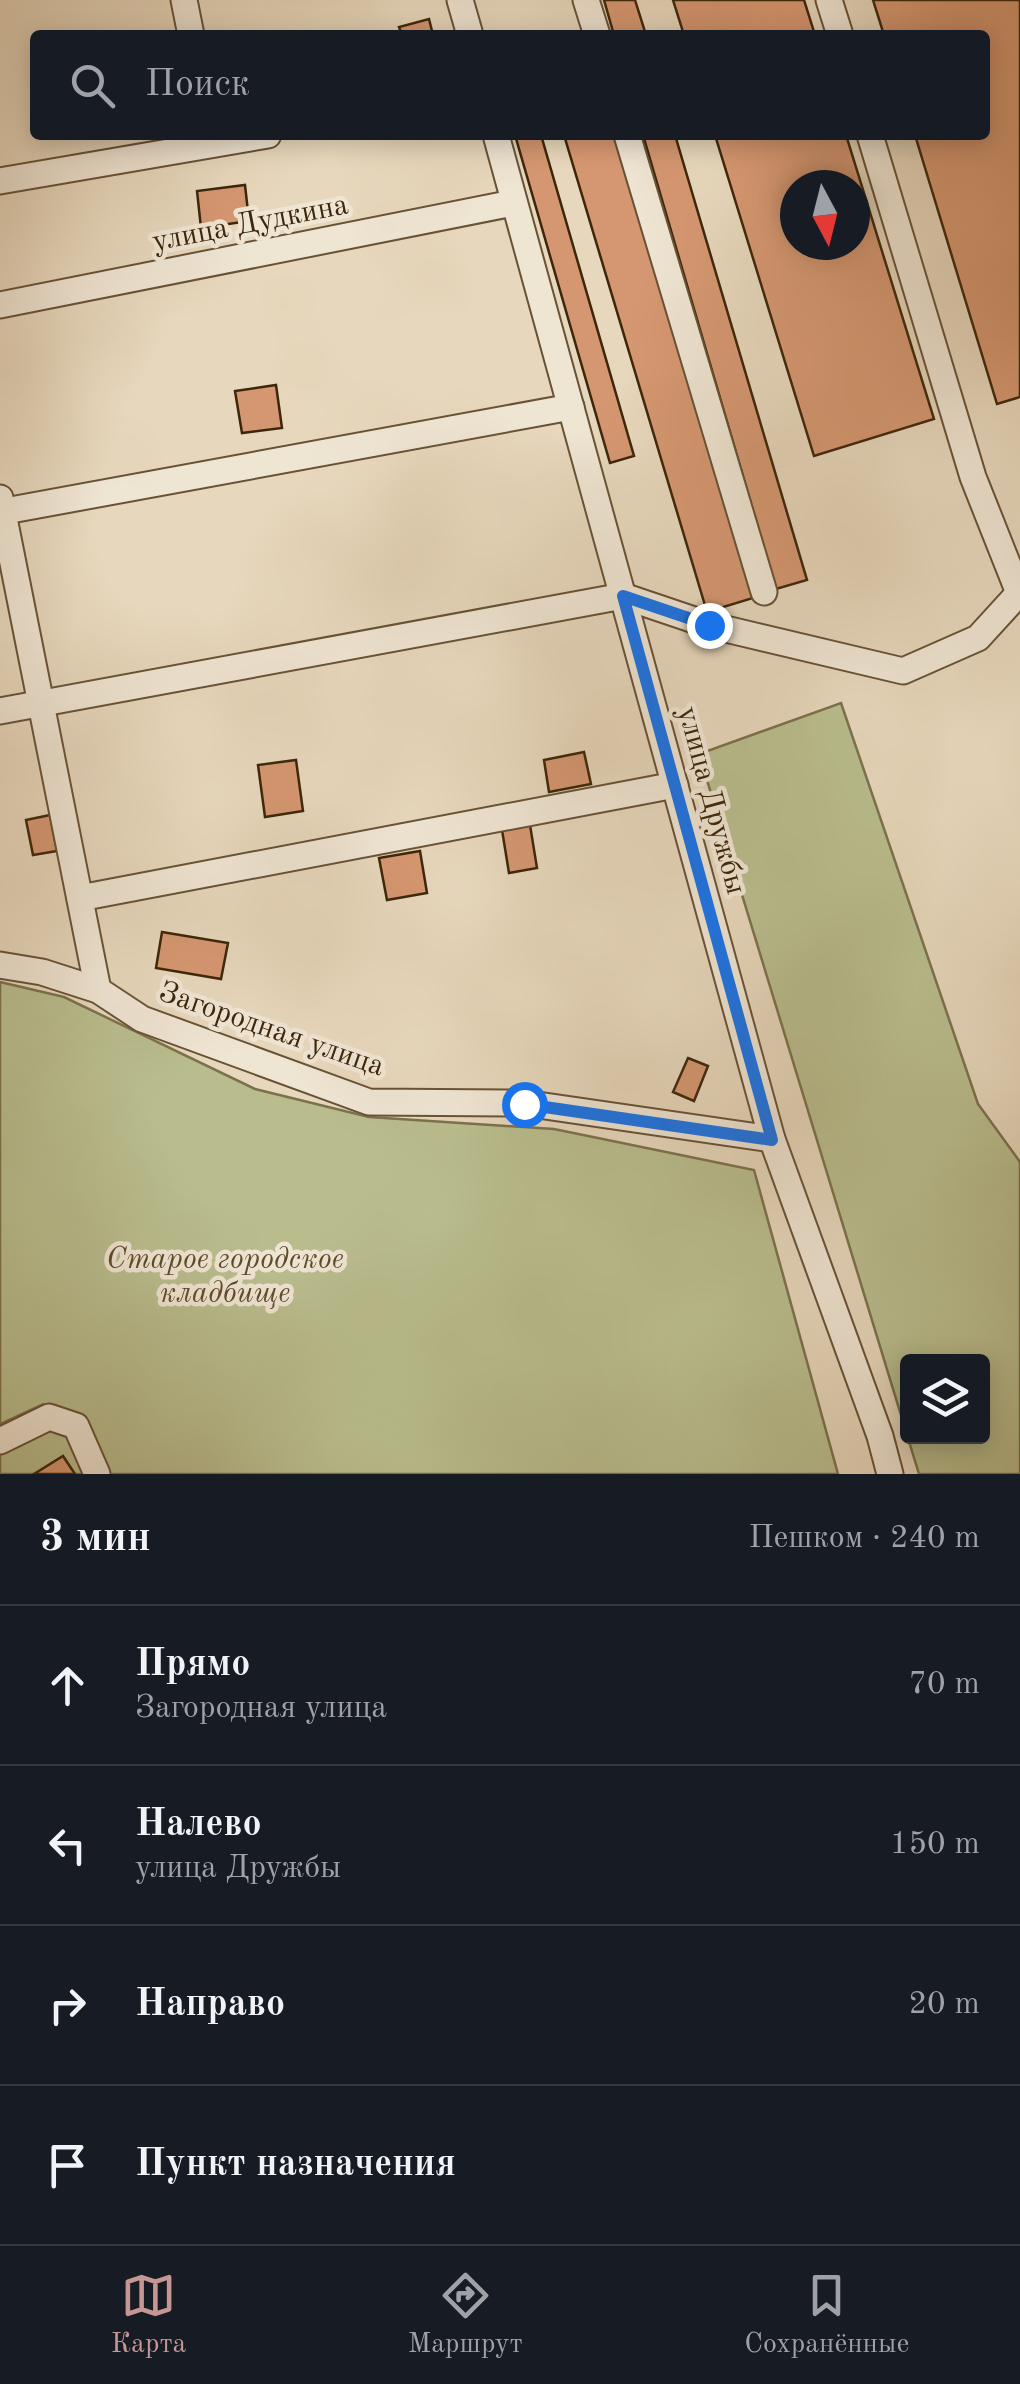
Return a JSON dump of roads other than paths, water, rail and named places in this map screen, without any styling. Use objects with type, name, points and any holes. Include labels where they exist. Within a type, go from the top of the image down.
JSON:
[{"type":"street","points":[[184,0],[190,30]]},
{"type":"street","points":[[460,0],[469,30]]},
{"type":"street","points":[[586,0],[595,30]]},
{"type":"street","points":[[829,0],[838,30]]},
{"type":"street","points":[[0,182],[212,140]]},
{"type":"street","name":"улица Дружбы","points":[[497,140],[772,1140],[880,1436],[890,1474]]},
{"type":"street","points":[[628,140],[764,592]]},
{"type":"street","points":[[0,711],[623,596],[709,625],[902,671],[978,638],[1020,592],[973,477],[872,140]]},
{"type":"street","name":"улица Дудкина","points":[[0,305],[513,202]]},
{"type":"street","points":[[98,990],[1,507],[571,407]]},
{"type":"street","points":[[80,898],[675,786]]},
{"type":"street","name":"Загородная улица","points":[[0,965],[42,972],[98,990],[142,1020],[369,1102],[524,1104],[772,1140]]},
{"type":"street","points":[[0,1440],[49,1417],[76,1426],[97,1474]]},
{"type":"park label","name":"Старое городское кладбище","points":[[225,1275]]}]
